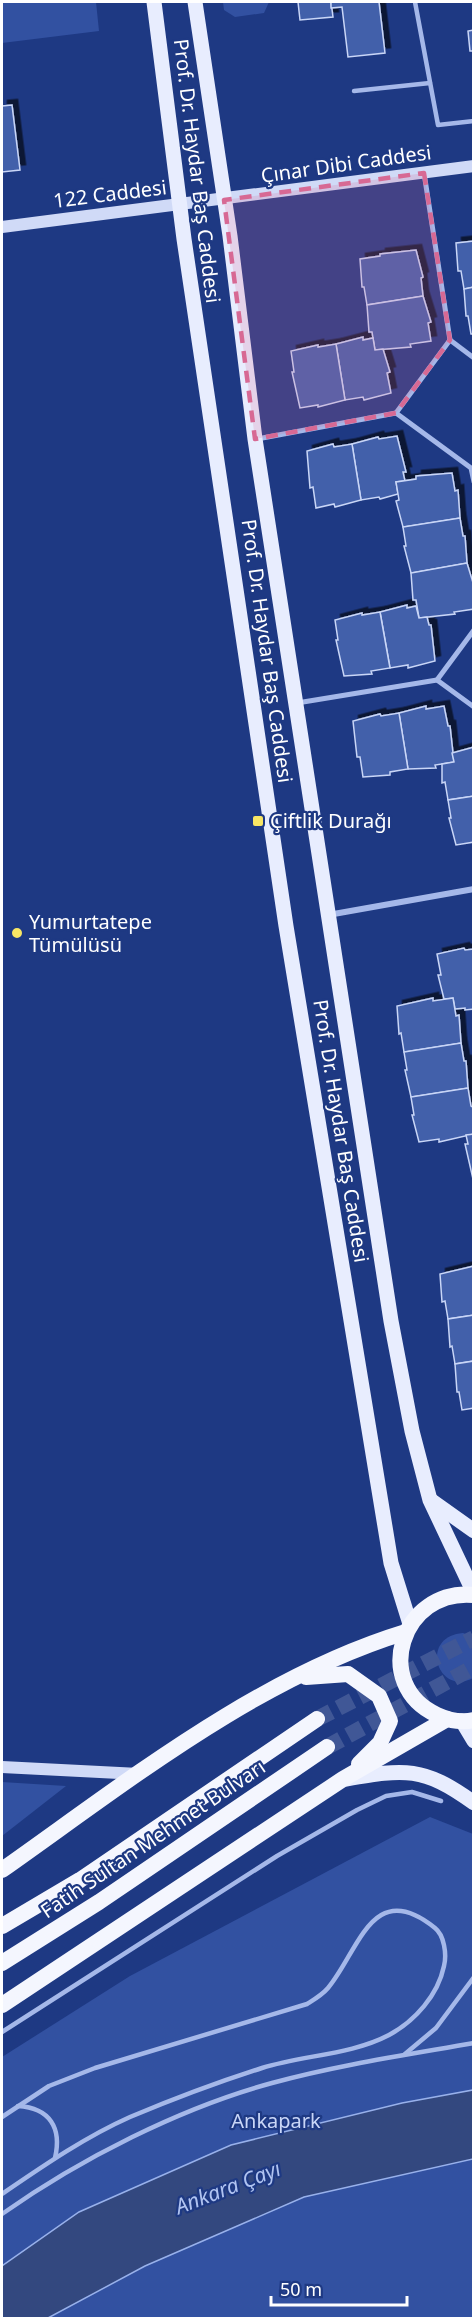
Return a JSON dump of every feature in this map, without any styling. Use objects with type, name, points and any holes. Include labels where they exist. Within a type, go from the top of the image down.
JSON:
[{"type":"highway","points":[[461,1720],[429,1711],[415,1698],[405,1681],[400,1662],[402,1642],[408,1628],[423,1608],[441,1598],[474,1594]]},
{"type":"highway","points":[[2,1870],[201,1733],[296,1677],[408,1628]]},
{"type":"highway","points":[[296,1677],[348,1674],[379,1696],[390,1721],[380,1743],[343,1779]]},
{"type":"highway","name":"Fatih Sultan Mehmet Bulvarı","points":[[2,1926],[80,1880],[317,1719]]},
{"type":"highway","points":[[2,2005],[343,1779],[461,1720]]},
{"type":"highway","name":"Fatih Sultan Mehmet Bulvarı","points":[[2,1963],[99,1902],[327,1747]]},
{"type":"main road","name":"Prof. Dr. Haydar Baş Caddesi","points":[[154,2],[180,205],[286,926],[391,1563],[408,1628]]},
{"type":"main road","name":"Prof. Dr. Haydar Baş Caddesi","points":[[195,2],[255,439],[391,1321],[412,1431],[430,1500],[474,1594]]},
{"type":"main road","name":"Çınar Dibi Caddesi","points":[[224,200],[474,166]]},
{"type":"main road","name":"122 Caddesi","points":[[2,227],[224,200]]},
{"type":"main road","points":[[430,1500],[474,1531]]},
{"type":"main road","points":[[461,1720],[474,1741]]},
{"type":"main road","points":[[2,1767],[139,1774]]},
{"type":"main road","points":[[343,1779],[400,1771],[429,1776],[474,1803]]},
{"type":"street","points":[[255,439],[396,413],[450,340],[424,173]]},
{"type":"street","points":[[450,340],[474,357]]},
{"type":"street","points":[[396,413],[472,467],[474,482]]},
{"type":"street","points":[[437,680],[474,630]]},
{"type":"street","points":[[295,703],[437,680],[474,706]]},
{"type":"street","points":[[328,915],[474,890]]},
{"type":"lane","points":[[415,2],[438,125],[474,121]]},
{"type":"lane","points":[[354,91],[430,83]]},
{"type":"lane","points":[[2,2032],[277,1856],[367,1805],[386,1796],[412,1792],[441,1801]]},
{"type":"lane","points":[[2,2117],[49,2086],[95,2067],[307,2004],[329,1987],[355,1941],[383,1913],[400,1910],[419,1916],[438,1930],[444,1943],[445,1965],[433,1994],[417,2013],[389,2035],[370,2043],[264,2067],[129,2118],[55,2158],[2,2194]]},
{"type":"lane","points":[[403,2056],[436,2028],[474,1977]]},
{"type":"lane","points":[[2,2214],[98,2155],[163,2122],[271,2083],[474,2043]]},
{"type":"lane","points":[[18,2106],[34,2107],[52,2122],[58,2144],[55,2158]]},
{"type":"highlighted area","points":[[424,173],[450,340],[396,413],[255,439],[224,200]]},
{"type":"green space","points":[[2,2],[96,2],[99,31],[2,43]]},
{"type":"green space","points":[[223,2],[269,2],[264,13],[235,17],[224,10]]},
{"type":"green space","points":[[463,1633],[473,1637],[473,1678],[461,1682],[450,1680],[443,1673],[438,1664],[437,1654],[441,1644],[449,1637]]},
{"type":"green space","points":[[2,1782],[66,1786],[2,1836]]},
{"type":"green space","name":"Ankapark","points":[[430,1817],[473,1834],[473,2318],[2,2318],[2,2057],[130,1976]]},
{"type":"water","name":"Ankara Çayı","points":[[473,2090],[473,2159],[304,2197],[145,2266],[48,2318],[2,2318],[2,2266],[79,2212],[231,2145],[402,2103]]},
{"type":"building","points":[[298,2],[331,2],[333,17],[300,20]]},
{"type":"building","points":[[331,2],[379,2],[385,53],[348,57],[342,7],[331,8]]},
{"type":"building","points":[[474,30],[474,51],[470,51],[468,31]]},
{"type":"building","points":[[12,105],[20,170],[2,172],[2,106]]},
{"type":"building","points":[[474,241],[474,287],[464,289],[461,271],[458,271],[456,243]]},
{"type":"building","points":[[416,250],[423,277],[421,278],[423,296],[367,305],[364,287],[362,287],[360,259]]},
{"type":"building","points":[[474,287],[474,334],[471,334],[468,316],[466,316],[464,289]]},
{"type":"building","points":[[423,296],[431,322],[428,323],[431,341],[410,344],[411,347],[375,350],[372,332],[369,332],[367,305]]},
{"type":"building","points":[[363,337],[363,340],[373,338],[375,350],[383,349],[390,372],[387,373],[391,393],[364,400],[363,397],[345,400],[336,344]]},
{"type":"building","points":[[336,344],[345,400],[318,407],[318,405],[300,408],[292,372],[294,372],[291,351]]},
{"type":"building","points":[[397,436],[406,472],[403,472],[405,481],[396,482],[398,494],[380,499],[379,497],[361,500],[352,444],[378,437],[379,439]]},
{"type":"building","points":[[333,444],[334,447],[352,444],[361,500],[335,507],[334,504],[316,508],[313,487],[310,488],[307,451]]},
{"type":"building","points":[[452,473],[455,491],[458,490],[460,518],[403,527],[396,501],[399,500],[396,482],[416,479],[416,476]]},
{"type":"building","points":[[460,518],[463,536],[465,536],[467,563],[411,573],[404,546],[406,546],[403,527]]},
{"type":"building","points":[[467,563],[474,586],[474,609],[454,612],[455,614],[419,618],[416,600],[413,600],[411,573]]},
{"type":"building","points":[[407,605],[407,608],[416,606],[419,618],[427,617],[431,625],[435,661],[408,668],[408,665],[390,668],[380,612]]},
{"type":"building","points":[[380,612],[390,668],[371,671],[372,674],[344,676],[336,640],[338,640],[335,620],[362,613],[362,615]]},
{"type":"building","points":[[426,706],[426,709],[444,706],[448,726],[450,726],[454,762],[435,765],[436,768],[408,769],[399,713]]},
{"type":"building","points":[[399,713],[408,769],[390,772],[390,775],[363,777],[360,757],[357,757],[353,721],[380,714],[381,716]]},
{"type":"building","points":[[474,747],[474,796],[448,800],[445,782],[442,783],[442,764],[454,762],[452,753]]},
{"type":"building","points":[[474,796],[474,842],[456,845],[449,818],[451,818],[448,800]]},
{"type":"building","points":[[464,948],[465,950],[474,949],[474,1009],[465,1010],[465,1008],[455,1009],[453,998],[444,999],[438,975],[441,975],[437,954]]},
{"type":"building","points":[[433,998],[433,1001],[453,998],[456,1016],[459,1015],[461,1043],[404,1052],[401,1033],[399,1034],[397,1006]]},
{"type":"building","points":[[461,1043],[464,1061],[466,1061],[468,1088],[411,1097],[404,1052]]},
{"type":"building","points":[[468,1088],[471,1106],[474,1108],[474,1134],[439,1142],[439,1139],[419,1142],[412,1115],[414,1115],[411,1097]]},
{"type":"building","points":[[474,1134],[473,1179],[465,1144],[468,1144],[466,1135]]},
{"type":"building","points":[[474,1266],[474,1315],[448,1319],[445,1301],[442,1302],[440,1274]]},
{"type":"building","points":[[474,1315],[474,1361],[455,1364],[452,1346],[450,1347],[448,1319]]},
{"type":"building","points":[[474,1361],[474,1408],[462,1410],[459,1392],[457,1392],[455,1364]]},
{"type":"tunnel","points":[[317,1719],[474,1638]]},
{"type":"tunnel","points":[[327,1747],[474,1667]]},
{"type":"place","name":"Çiftlik Durağı","points":[[258,821]]},
{"type":"place","name":"Yumurtatepe Tümülüsü","points":[[17,933]]}]
